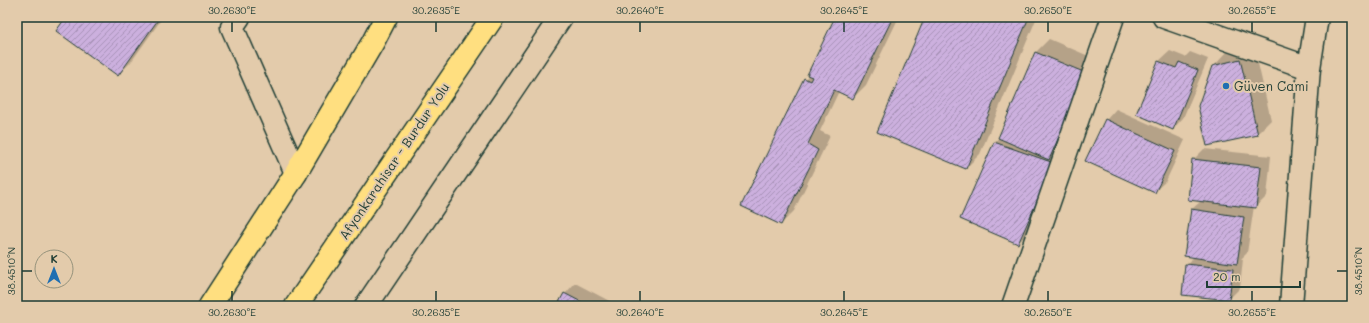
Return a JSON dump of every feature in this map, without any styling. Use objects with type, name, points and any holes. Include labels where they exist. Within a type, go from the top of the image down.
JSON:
[{"type":"highway","points":[[210,306],[296,174],[386,17]]},
{"type":"highway","name":"Afyonkarahisar - Burdur Yolu","points":[[296,306],[493,17]]},
{"type":"street","points":[[239,17],[232,27],[296,174]]},
{"type":"street","points":[[366,306],[561,17]]},
{"type":"street","points":[[1013,306],[1113,17]]},
{"type":"street","points":[[1164,17],[1308,68]]},
{"type":"street","points":[[1291,306],[1308,68],[1317,17]]},
{"type":"building","points":[[66,17],[160,17],[118,76],[56,31]]},
{"type":"building","points":[[835,17],[893,17],[853,99],[834,90],[808,144],[818,150],[781,225],[741,206],[804,78],[810,81],[812,77],[807,75]]},
{"type":"building","points":[[925,17],[1029,17],[966,169],[877,132]]},
{"type":"building","points":[[1244,17],[1262,17],[1260,22]]},
{"type":"building","points":[[1035,52],[1086,73],[1049,160],[998,138]]},
{"type":"building","name":"Güven Cami","points":[[1240,59],[1258,135],[1207,146],[1198,106],[1212,66]]},
{"type":"building","points":[[1158,61],[1176,68],[1179,62],[1198,70],[1173,130],[1136,114]]},
{"type":"building","points":[[1105,119],[1175,151],[1155,193],[1085,161]]},
{"type":"building","points":[[994,142],[1054,163],[1018,244],[960,219]]},
{"type":"building","points":[[1192,159],[1261,167],[1256,208],[1188,200]]},
{"type":"building","points":[[1191,209],[1244,217],[1237,264],[1184,256]]},
{"type":"building","points":[[1185,264],[1233,269],[1229,300],[1182,295]]},
{"type":"building","points":[[564,293],[589,306],[557,306]]},
{"type":"place","name":"Güven Cami","points":[[1226,86]]}]
